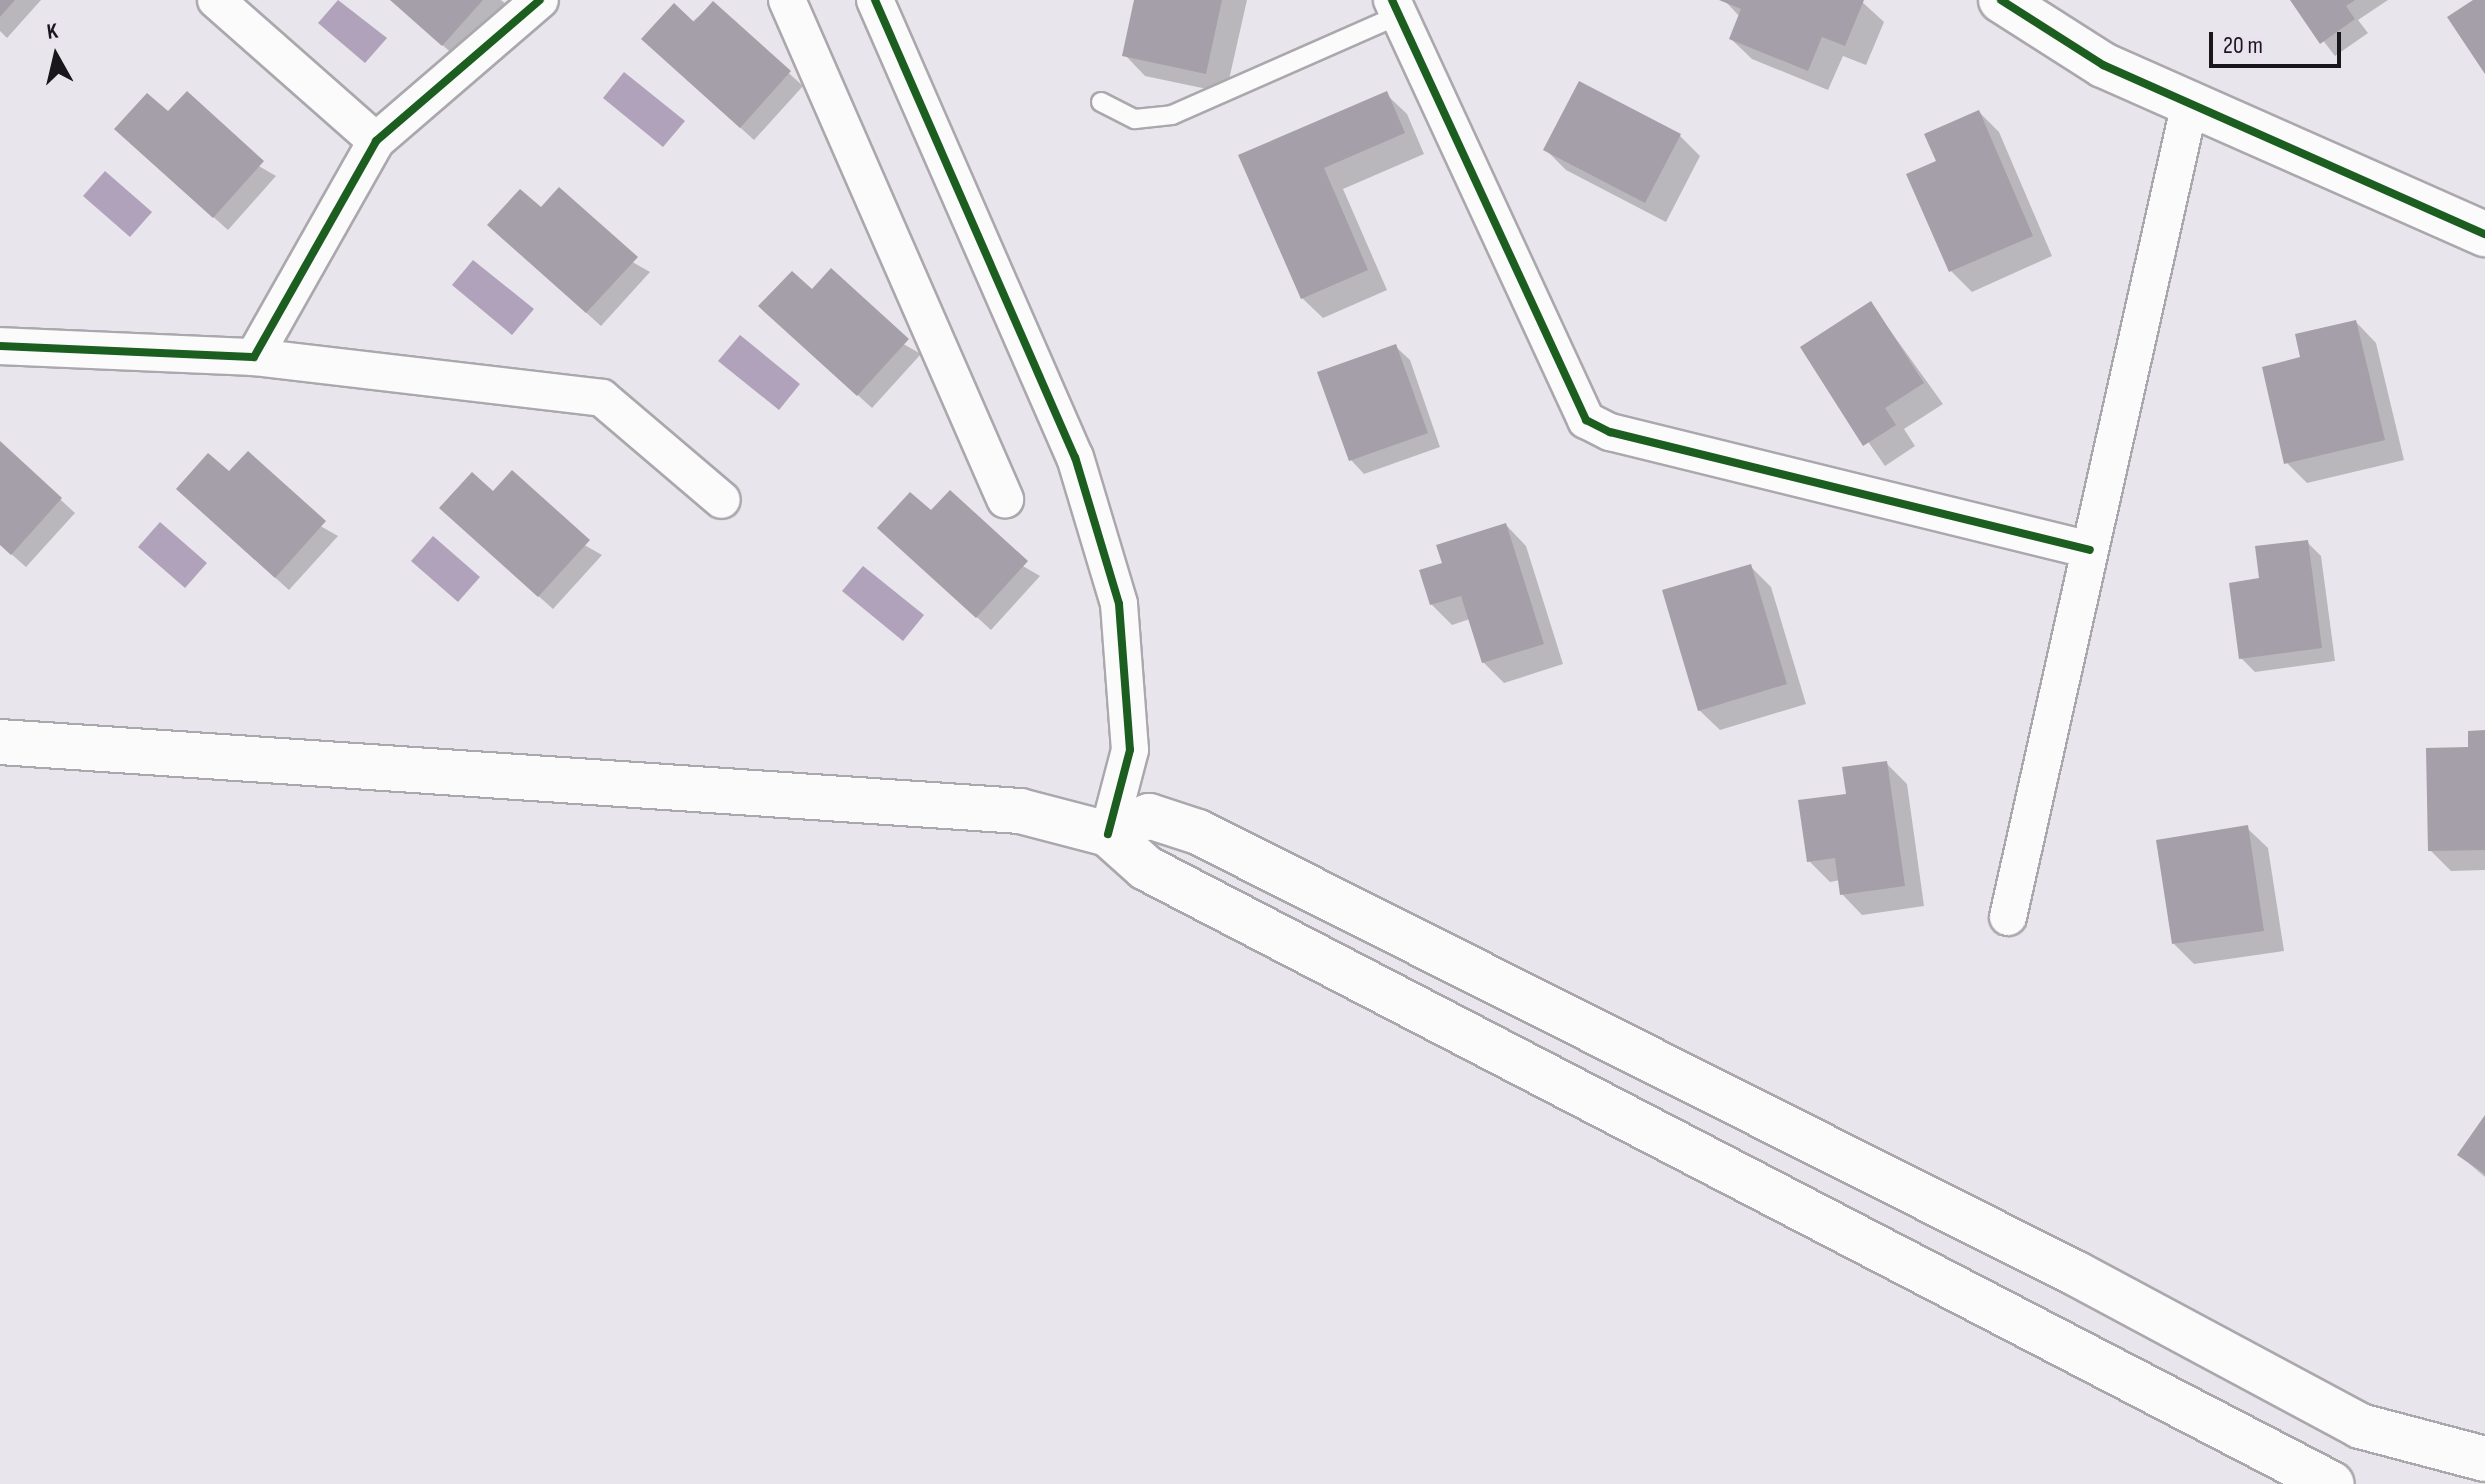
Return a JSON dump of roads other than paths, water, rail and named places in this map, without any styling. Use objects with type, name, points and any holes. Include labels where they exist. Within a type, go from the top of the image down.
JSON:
[{"type":"main road","points":[[2001,0],[2051,39],[2485,234]]},
{"type":"main road","points":[[0,742],[1020,811],[1108,834],[1146,868],[2332,1484]]},
{"type":"main road","points":[[1108,834],[1149,816],[1198,832],[2077,1274],[2360,1426],[2485,1459]]},
{"type":"street","points":[[216,0],[376,141]]},
{"type":"street","points":[[254,357],[376,141],[540,0]]},
{"type":"street","points":[[787,0],[1005,499]]},
{"type":"street","points":[[875,0],[1075,457],[1119,604],[1130,750],[1108,834]]},
{"type":"street","points":[[1396,8],[1586,420],[1610,432],[2090,550]]},
{"type":"street","points":[[2008,917],[2190,103]]},
{"type":"street","points":[[0,346],[254,357],[602,398],[722,500]]},
{"type":"lane","points":[[1101,102],[1135,119],[1172,115],[1396,8]]}]
